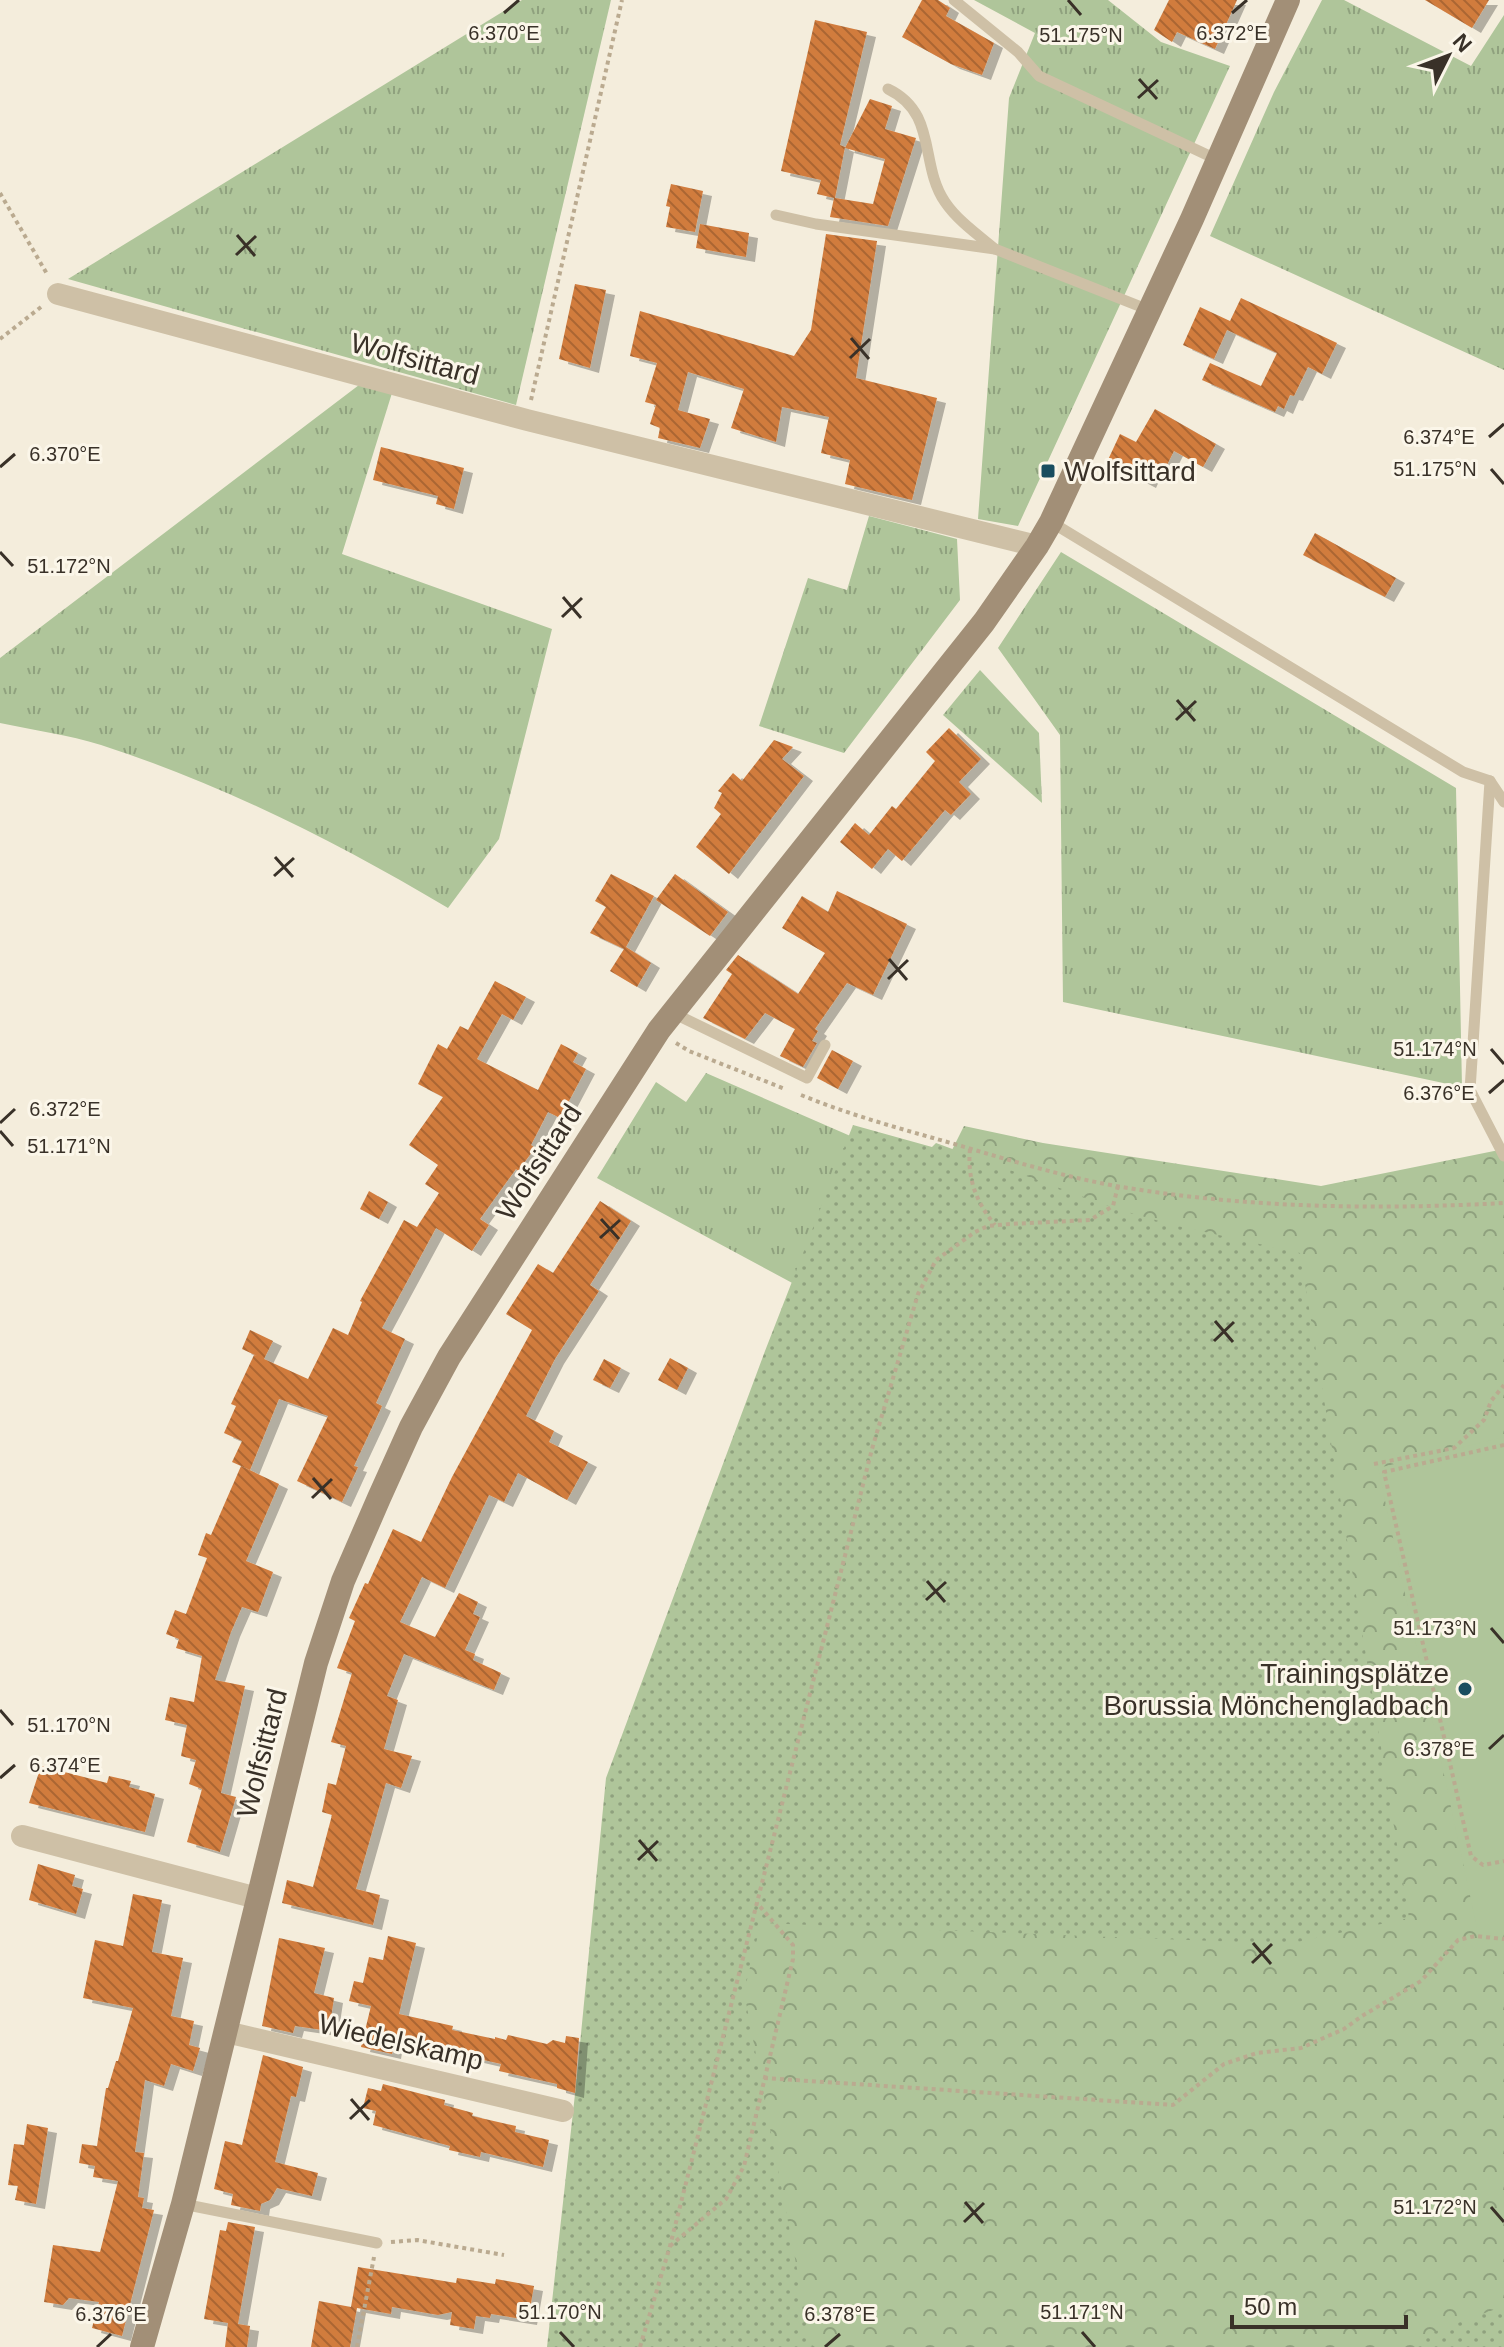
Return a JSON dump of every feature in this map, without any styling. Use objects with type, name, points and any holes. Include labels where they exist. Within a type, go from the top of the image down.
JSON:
[{"type":"street","name":"Wolfsittard","points":[[142,2347],[183,2204],[320,1649],[343,1581],[411,1427],[449,1357],[666,1021],[984,622],[1037,546],[1149,311],[1288,0]]},
{"type":"street","name":"Wolfsittard","points":[[58,294],[527,420],[1037,546]]},
{"type":"street","points":[[22,1836],[257,1898]]},
{"type":"street","name":"Wiedelskamp","points":[[226,2032],[563,2111]]},
{"type":"lane","points":[[954,0],[1018,52],[1039,76],[1218,160]]},
{"type":"lane","points":[[888,89],[899,95],[921,121],[931,172],[944,202],[995,249]]},
{"type":"lane","points":[[776,215],[816,224],[995,249],[1149,311]]},
{"type":"lane","points":[[1051,522],[1463,772],[1490,781],[1504,802]]},
{"type":"lane","points":[[1490,781],[1470,1090],[1504,1156]]},
{"type":"lane","points":[[666,1021],[807,1078],[825,1045]]},
{"type":"lane","points":[[183,2204],[377,2243]]},
{"type":"path","points":[[527,420],[622,0]]},
{"type":"path","points":[[0,193],[58,294],[0,339]]},
{"type":"path","points":[[666,1021],[689,1051],[815,1101],[1060,1175],[1118,1186],[1278,1204],[1394,1207],[1504,1203]]},
{"type":"path","points":[[970,1149],[968,1170],[972,1183],[987,1216],[995,1225]]},
{"type":"path","points":[[640,2347],[670,2246],[872,1449],[918,1294],[936,1260],[968,1235],[995,1225],[1090,1220],[1113,1206],[1118,1186]]},
{"type":"path","points":[[1374,1464],[1454,1448],[1484,1420],[1491,1401],[1504,1385]]},
{"type":"path","points":[[1504,1445],[1384,1472],[1471,1856],[1483,1865],[1504,1861]]},
{"type":"path","points":[[670,2246],[726,2199],[744,2166],[793,1959],[793,1945],[757,1903]]},
{"type":"path","points":[[764,2078],[1173,2105],[1224,2064],[1257,2053],[1301,2048],[1344,2029],[1421,1981],[1458,1940],[1475,1936],[1504,1939]]},
{"type":"path","points":[[357,2347],[377,2243],[417,2240],[504,2255]]},
{"type":"green space","points":[[522,0],[611,0],[516,405],[68,279]]},
{"type":"green space","points":[[974,0],[1108,0],[1161,42],[1230,66],[1018,526],[978,519],[1009,98],[1035,33]]},
{"type":"green space","points":[[1322,0],[1344,0],[1471,66],[1504,15],[1504,370],[1210,236],[1274,92]]},
{"type":"green space","points":[[359,385],[392,393],[342,554],[552,629],[499,839],[448,908],[322,838],[191,778],[89,741],[0,723],[0,658]]},
{"type":"green space","points":[[869,516],[957,539],[960,600],[844,753],[759,726],[808,578],[847,590]]},
{"type":"green space","points":[[1061,552],[1456,788],[1462,1087],[1063,1002],[1060,735],[998,648]]},
{"type":"green space","points":[[980,670],[1039,733],[1042,803],[943,715]]},
{"type":"green space","points":[[706,1073],[855,1138],[796,1285],[597,1178],[656,1082],[686,1102]]},
{"type":"green space","points":[[853,1125],[932,1147],[936,1143],[1117,1209],[1173,1225],[1300,1253],[1409,1918],[1288,1944],[761,1923],[744,1992],[812,2347],[547,2347],[606,1778]]},
{"type":"green space","points":[[964,1126],[1043,1143],[1321,1186],[1504,1149],[1504,1439],[1477,1927],[1504,1928],[1504,2347],[574,2347],[945,1164]]},
{"type":"green space","name":"Trainingsplätze Borussia Mönchengladbach","points":[[1504,1437],[1504,1928],[1477,1928],[1378,1468]]},
{"type":"green space","points":[[1504,2306],[1504,2347],[1417,2347],[1422,2336]]},
{"type":"building","points":[[922,0],[938,0],[950,8],[946,16],[994,43],[982,75],[951,64],[902,37]]},
{"type":"building","points":[[1169,0],[1237,0],[1215,49],[1177,32],[1172,42],[1154,30]]},
{"type":"building","points":[[1425,0],[1489,0],[1472,28]]},
{"type":"building","points":[[815,20],[867,32],[840,145],[845,147],[835,198],[873,204],[885,159],[845,148],[870,99],[892,106],[885,129],[916,138],[888,226],[830,217],[834,198],[817,194],[821,180],[781,171]]},
{"type":"building","points":[[671,184],[703,191],[695,232],[666,227],[670,207],[666,206]]},
{"type":"building","points":[[700,224],[749,233],[746,257],[696,248]]},
{"type":"building","points":[[826,234],[877,241],[856,378],[937,398],[912,500],[845,484],[850,460],[821,453],[829,417],[782,407],[776,442],[731,428],[744,389],[688,372],[678,410],[710,419],[700,448],[658,438],[660,428],[650,424],[656,405],[645,402],[657,363],[630,356],[640,311],[794,356],[811,330]]},
{"type":"building","points":[[575,284],[606,290],[590,368],[559,359]]},
{"type":"building","points":[[1241,298],[1337,343],[1322,374],[1308,367],[1284,409],[1278,406],[1275,412],[1202,380],[1210,363],[1261,386],[1277,353],[1227,330],[1214,359],[1183,345],[1200,307],[1230,321]]},
{"type":"building","points":[[1155,409],[1216,444],[1203,467],[1174,451],[1161,477],[1152,472],[1147,483],[1107,462],[1120,434],[1136,442]]},
{"type":"building","points":[[381,447],[464,468],[454,509],[436,504],[438,496],[373,480]]},
{"type":"building","points":[[1315,533],[1396,578],[1385,597],[1303,555]]},
{"type":"building","points":[[949,728],[981,759],[959,782],[971,794],[951,815],[945,810],[902,861],[888,849],[872,869],[840,842],[855,823],[869,835],[892,806],[896,809],[935,761],[926,752]]},
{"type":"building","points":[[774,740],[793,747],[782,759],[804,776],[729,874],[696,847],[721,814],[714,808],[722,793],[718,791],[733,773],[742,781]]},
{"type":"building","points":[[611,874],[654,896],[626,947],[651,963],[637,987],[610,971],[624,949],[590,933],[606,907],[595,901]]},
{"type":"building","points":[[675,874],[728,912],[710,936],[656,900]]},
{"type":"building","points":[[837,891],[907,924],[873,995],[847,983],[815,1029],[818,1031],[812,1041],[817,1043],[803,1067],[780,1056],[795,1029],[765,1013],[745,1039],[703,1018],[732,974],[726,970],[738,955],[798,994],[825,953],[782,928],[802,896],[828,912]]},
{"type":"building","points":[[495,981],[526,997],[513,1020],[502,1014],[477,1059],[538,1090],[561,1044],[578,1053],[573,1062],[586,1069],[560,1118],[548,1112],[531,1145],[535,1148],[480,1219],[489,1225],[472,1251],[436,1228],[382,1328],[405,1339],[376,1403],[382,1406],[354,1466],[358,1467],[342,1502],[297,1481],[328,1416],[279,1399],[250,1470],[232,1462],[242,1441],[224,1433],[236,1406],[231,1404],[254,1355],[257,1356],[242,1349],[250,1330],[273,1341],[264,1359],[308,1379],[333,1328],[348,1335],[360,1301],[404,1220],[417,1227],[439,1193],[425,1184],[438,1165],[409,1145],[443,1097],[418,1084],[438,1044],[447,1049],[460,1026],[468,1030]]},
{"type":"building","points":[[832,1050],[853,1061],[838,1089],[817,1078]]},
{"type":"building","points":[[369,1191],[388,1202],[379,1219],[360,1209]]},
{"type":"building","points":[[600,1201],[631,1221],[590,1285],[599,1291],[555,1359],[526,1416],[554,1431],[549,1442],[588,1462],[567,1500],[518,1473],[504,1502],[489,1495],[445,1588],[422,1577],[400,1622],[435,1637],[459,1593],[478,1602],[473,1614],[480,1617],[465,1650],[475,1654],[473,1660],[501,1673],[494,1690],[404,1654],[387,1696],[398,1700],[384,1749],[412,1756],[401,1788],[386,1783],[356,1889],[380,1895],[373,1925],[282,1903],[287,1880],[313,1887],[332,1815],[322,1812],[328,1783],[336,1785],[346,1746],[331,1742],[352,1673],[337,1668],[355,1621],[349,1618],[393,1529],[421,1542],[452,1477],[532,1330],[506,1314],[538,1264],[553,1273]]},
{"type":"building","points":[[670,1358],[688,1368],[677,1390],[658,1380]]},
{"type":"building","points":[[604,1359],[621,1368],[610,1388],[593,1380]]},
{"type":"building","points":[[241,1466],[279,1484],[246,1561],[273,1572],[258,1612],[242,1607],[215,1680],[245,1686],[221,1793],[236,1797],[220,1852],[187,1842],[202,1789],[189,1784],[196,1760],[181,1756],[187,1725],[165,1720],[170,1697],[194,1702],[202,1656],[176,1648],[179,1639],[166,1634],[175,1610],[186,1614],[207,1558],[198,1555],[206,1533],[211,1535]]},
{"type":"building","points":[[41,1766],[107,1783],[109,1776],[131,1781],[129,1787],[155,1794],[145,1832],[29,1803]]},
{"type":"building","points":[[38,1864],[75,1875],[72,1886],[83,1889],[76,1914],[29,1900]]},
{"type":"building","points":[[133,1894],[162,1900],[152,1952],[183,1958],[171,2016],[194,2021],[189,2045],[200,2048],[193,2071],[171,2064],[164,2086],[145,2080],[135,2152],[144,2153],[138,2197],[144,2198],[142,2208],[154,2210],[122,2336],[92,2328],[99,2302],[69,2298],[63,2305],[44,2302],[53,2245],[100,2252],[118,2181],[93,2177],[95,2166],[79,2163],[82,2144],[97,2146],[106,2088],[118,2061],[133,2008],[83,1998],[95,1940],[123,1946]]},
{"type":"building","points":[[388,1936],[416,1943],[399,2014],[495,2039],[506,2040],[508,2035],[547,2044],[553,2040],[565,2043],[566,2036],[579,2038],[575,2093],[557,2088],[557,2084],[499,2071],[501,2064],[462,2055],[461,2061],[446,2057],[445,2060],[393,2048],[392,2054],[361,2047],[371,2006],[349,2001],[354,1981],[363,1983],[369,1957],[383,1960]]},
{"type":"building","points":[[279,1938],[325,1948],[314,1993],[334,1998],[329,2031],[295,2026],[293,2033],[262,2026]]},
{"type":"building","points":[[263,2055],[303,2067],[296,2097],[291,2096],[275,2162],[318,2173],[312,2196],[277,2188],[270,2200],[261,2204],[260,2211],[231,2205],[233,2194],[214,2189],[225,2141],[242,2145]]},
{"type":"building","points":[[383,2084],[445,2100],[444,2105],[473,2113],[472,2116],[516,2126],[515,2132],[549,2140],[543,2167],[481,2152],[480,2157],[449,2150],[450,2146],[373,2125],[376,2111],[363,2108],[368,2088],[381,2091]]},
{"type":"building","points":[[27,2124],[48,2128],[36,2204],[15,2200],[18,2186],[8,2185],[14,2144],[24,2145]]},
{"type":"building","points":[[228,2222],[255,2227],[238,2324],[250,2326],[247,2347],[225,2347],[228,2323],[204,2319],[220,2230],[226,2231]]},
{"type":"building","points":[[358,2267],[456,2283],[457,2278],[495,2284],[496,2279],[534,2286],[528,2320],[491,2314],[490,2318],[476,2316],[474,2329],[450,2325],[452,2312],[438,2315],[392,2307],[391,2314],[357,2308],[350,2347],[311,2347],[319,2301],[351,2307]]},
{"type":"place","name":"Wolfsittard","points":[[1048,471]]},
{"type":"place","name":"Trainingsplätze Borussia Mönchengladbach","points":[[1465,1689]]}]
